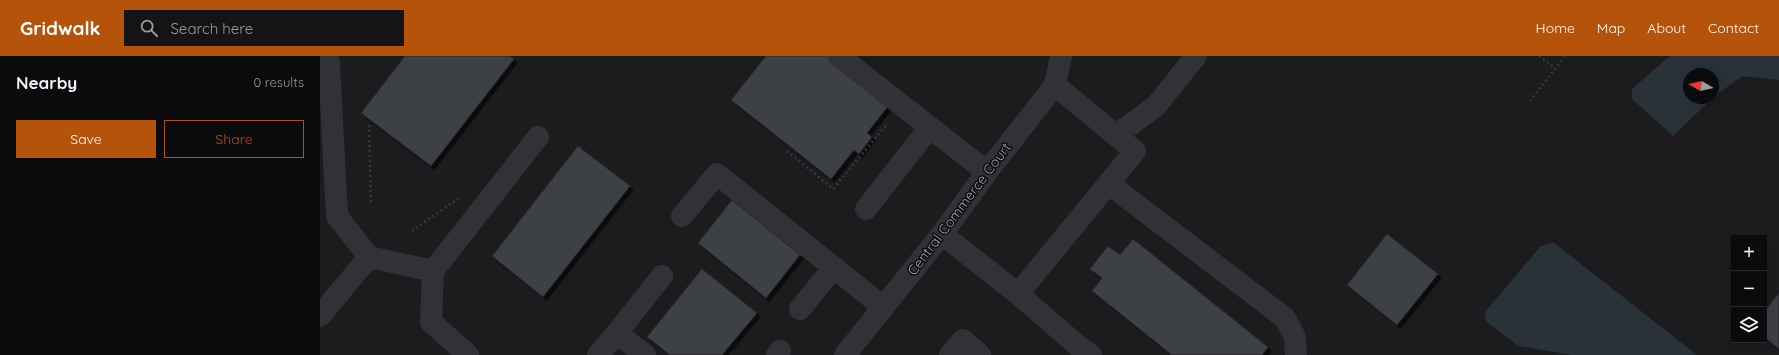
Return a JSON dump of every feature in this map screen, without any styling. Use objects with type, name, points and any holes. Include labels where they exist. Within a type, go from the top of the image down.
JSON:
[{"type":"street","points":[[327,56],[329,63],[337,216],[369,257],[433,272]]},
{"type":"street","points":[[839,56],[987,172]]},
{"type":"street","name":"Central Commerce Court","points":[[844,355],[942,234],[987,172],[1055,85],[1061,56]]},
{"type":"street","points":[[1116,135],[1156,106],[1196,56]]},
{"type":"street","points":[[1018,294],[1135,151],[1055,85]]},
{"type":"street","points":[[866,209],[930,127]]},
{"type":"street","points":[[468,355],[431,322],[433,272],[538,137]]},
{"type":"street","points":[[682,216],[717,174],[884,307]]},
{"type":"street","points":[[1109,184],[1284,318],[1295,337],[1296,355]]},
{"type":"street","points":[[942,234],[1018,294],[1077,346],[1091,355]]},
{"type":"street","points":[[320,316],[369,257]]},
{"type":"street","points":[[800,309],[834,267]]},
{"type":"street","points":[[598,355],[662,276]]},
{"type":"street","points":[[617,333],[645,355]]},
{"type":"street","points":[[950,355],[963,340],[980,355]]},
{"type":"path","points":[[1539,56],[1555,68]]},
{"type":"path","points":[[1530,101],[1565,56]]},
{"type":"path","points":[[787,151],[833,189],[903,106]]},
{"type":"path","points":[[369,126],[371,202]]},
{"type":"path","points":[[412,231],[461,197]]},
{"type":"shaded area","points":[[320,56],[1779,56],[1779,355],[320,355]]},
{"type":"shaded area","points":[[1670,56],[1779,56],[1779,80],[1742,76],[1719,93],[1719,68],[1683,68],[1683,104],[1707,104],[1673,136],[1632,99],[1632,89]]},
{"type":"shaded area","points":[[1553,242],[1697,355],[1572,355],[1518,346],[1486,321],[1485,312],[1540,247]]},
{"type":"building","points":[[405,56],[509,56],[514,59],[431,166],[361,113]]},
{"type":"building","points":[[766,56],[828,56],[889,105],[867,133],[872,137],[859,154],[854,150],[831,179],[731,100]]},
{"type":"building","points":[[578,146],[630,186],[543,297],[492,256]]},
{"type":"building","points":[[732,200],[800,255],[766,298],[698,243]]},
{"type":"building","points":[[1387,234],[1438,274],[1397,325],[1347,285]]},
{"type":"building","points":[[1133,239],[1268,347],[1262,355],[1172,355],[1092,291],[1102,278],[1090,269],[1108,246],[1120,255]]},
{"type":"building","points":[[702,269],[757,313],[722,355],[670,355],[647,337]]},
{"type":"building","points":[[1779,293],[1779,349],[1767,339],[1767,308]]}]
